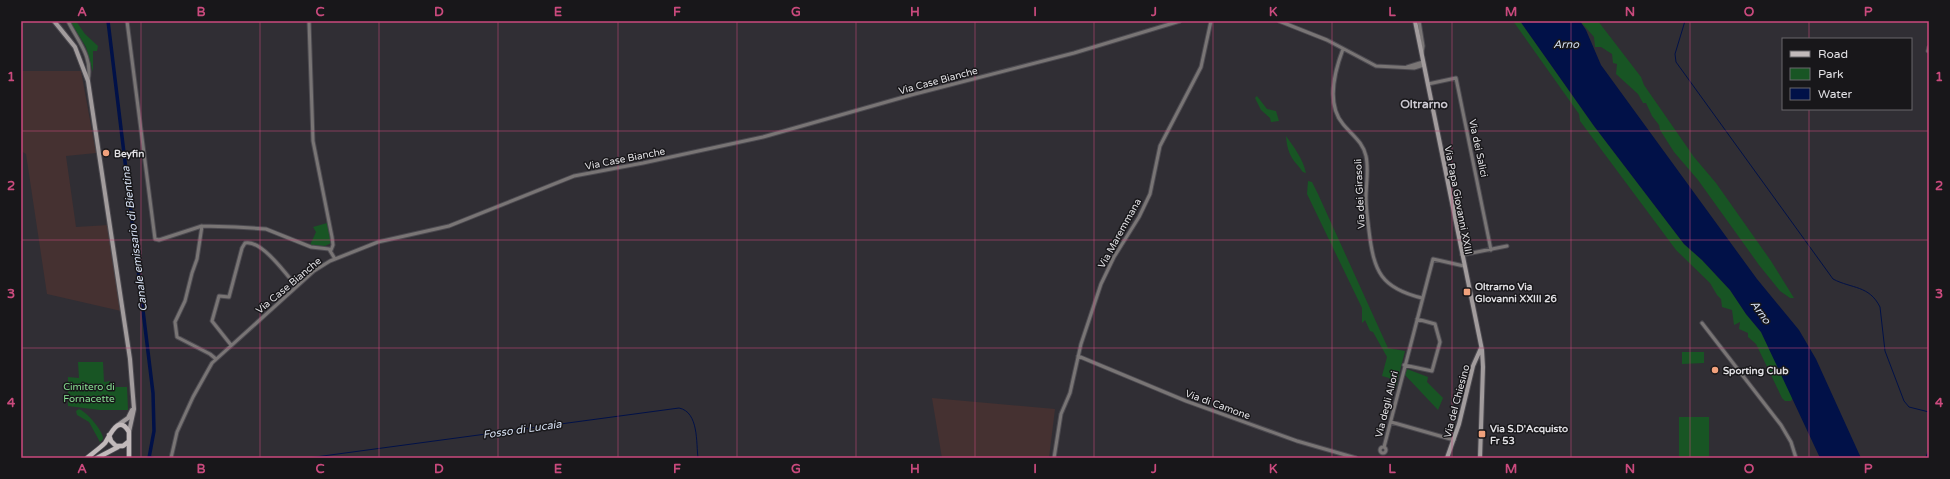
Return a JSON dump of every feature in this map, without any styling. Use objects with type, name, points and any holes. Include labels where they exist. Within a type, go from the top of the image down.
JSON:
[{"type":"main road","points":[[54,21],[75,47],[88,81],[126,323],[134,402],[128,442],[129,457]]},
{"type":"main road","name":"Via Papa Giovanni XXIII","points":[[1415,21],[1481,348],[1483,367],[1480,458]]},
{"type":"main road","name":"Via del Chiesino","points":[[1447,458],[1454,440],[1473,366],[1481,348]]},
{"type":"main road","points":[[87,458],[104,443],[111,430],[128,418],[134,402]]},
{"type":"main road","points":[[117,426],[125,427],[129,432]]},
{"type":"main road","points":[[109,435],[112,443],[119,447]]},
{"type":"main road","points":[[97,458],[111,449],[128,442]]},
{"type":"street","points":[[68,21],[86,54],[90,69],[88,81]]},
{"type":"street","points":[[127,21],[153,236],[156,240],[202,226],[263,228],[311,247],[331,250],[336,259]]},
{"type":"street","points":[[309,21],[314,141],[332,237],[333,246],[331,250]]},
{"type":"street","name":"Via Case Bianche","points":[[171,458],[174,440],[181,424],[205,374],[216,359],[296,286],[320,267],[336,259],[384,240],[449,226],[577,175],[643,164],[770,135],[911,95],[1074,53],[1180,21]]},
{"type":"street","name":"Via Maremmana","points":[[1054,458],[1060,417],[1071,388],[1078,356],[1104,278],[1146,203],[1152,187],[1156,159],[1163,139],[1200,67],[1211,21]]},
{"type":"street","points":[[1279,21],[1319,36],[1376,66],[1414,68],[1426,74]]},
{"type":"street","points":[[1288,25],[1290,21]]},
{"type":"street","name":"Via Papa Giovanni XXIII","points":[[1419,21],[1423,46],[1422,54]]},
{"type":"street","name":"Via dei Girasoli","points":[[1343,49],[1333,91],[1333,102],[1341,122],[1356,136],[1366,155],[1368,170],[1366,209],[1375,264],[1384,279],[1395,289],[1403,293],[1422,298]]},
{"type":"street","points":[[1405,67],[1424,64]]},
{"type":"street","points":[[1414,68],[1424,64]]},
{"type":"street","name":"Via dei Salici","points":[[1428,84],[1456,78],[1491,250]]},
{"type":"street","points":[[202,226],[197,259],[185,301],[175,322],[175,328],[177,337],[210,354],[216,359]]},
{"type":"street","points":[[231,345],[212,321],[219,296],[229,297],[242,248],[246,242],[260,246],[296,286]]},
{"type":"street","points":[[1462,255],[1507,246]]},
{"type":"street","name":"Via degli Allori","points":[[1384,447],[1404,365],[1433,259],[1464,266]]},
{"type":"street","name":"Via degli Allori","points":[[1404,365],[1432,371],[1440,344],[1435,324],[1417,319]]},
{"type":"street","points":[[1702,323],[1781,425],[1789,438],[1796,458]]},
{"type":"street","name":"Via di Camone","points":[[1078,356],[1186,401],[1297,440],[1356,458]]},
{"type":"street","points":[[1391,422],[1454,440]]},
{"type":"shaded area","points":[[21,71],[81,71],[96,153],[66,156],[76,227],[109,225],[121,311],[47,294],[26,154],[21,151]]},
{"type":"shaded area","points":[[932,398],[1055,409],[1049,458],[942,458]]},
{"type":"green space","points":[[70,21],[76,21],[85,34],[98,46],[97,51],[93,51],[93,72],[86,47]]},
{"type":"green space","points":[[1513,21],[1520,21],[1594,126],[1684,244],[1702,260],[1730,290],[1746,314],[1761,332],[1793,398],[1791,401],[1785,401],[1782,398],[1756,344],[1748,337],[1748,333],[1739,329],[1740,322],[1734,325],[1732,310],[1722,307],[1721,299],[1710,283],[1676,250],[1580,121],[1579,114]]},
{"type":"green space","points":[[1580,21],[1598,21],[1641,77],[1644,85],[1694,157],[1716,183],[1771,261],[1794,298],[1790,298],[1780,291],[1759,265],[1698,180],[1674,152],[1660,130],[1659,125],[1652,116],[1646,103],[1643,103],[1638,94],[1616,74],[1617,64],[1613,63],[1612,54],[1601,47],[1595,47],[1594,37]]},
{"type":"green space","points":[[1257,96],[1267,109],[1276,111],[1279,121],[1271,122],[1270,118],[1261,110],[1255,98]]},
{"type":"green space","points":[[1286,136],[1300,158],[1306,173],[1302,171],[1291,156],[1287,145]]},
{"type":"green space","points":[[1308,181],[1312,182],[1318,194],[1388,348],[1405,351],[1396,387],[1389,378],[1382,376],[1387,357],[1373,332],[1370,331],[1365,320],[1362,323],[1362,308],[1307,194]]},
{"type":"green space","points":[[327,223],[331,243],[325,246],[310,245],[316,232],[313,227]]},
{"type":"green space","points":[[1682,352],[1704,352],[1704,363],[1682,364]]},
{"type":"green space","name":"Cimitero di Fornacette","points":[[78,362],[103,362],[104,382],[110,381],[110,387],[127,387],[128,410],[100,410],[68,406],[68,377],[79,378]]},
{"type":"green space","points":[[1407,369],[1428,377],[1427,382],[1443,398],[1438,410],[1405,375]]},
{"type":"green space","points":[[79,409],[98,427],[103,436],[103,439],[100,442],[89,422],[77,415],[76,411]]},
{"type":"green space","points":[[1679,417],[1709,417],[1709,458],[1679,458]]},
{"type":"water","name":"Arno","points":[[1520,21],[1580,21],[1586,30],[1601,65],[1757,279],[1799,330],[1816,359],[1861,458],[1820,458],[1761,332],[1746,314],[1730,290],[1702,260],[1684,244],[1594,126]]},
{"type":"waterway","name":"Canale emissario di Bientina","points":[[108,21],[153,393],[154,431],[149,458]]},
{"type":"waterway","points":[[1685,21],[1675,54],[1676,62],[1833,279],[1860,288],[1876,300],[1880,307],[1885,351],[1904,401],[1909,407],[1929,412]]},
{"type":"waterway","name":"Fosso di Lucaia","points":[[308,458],[679,408],[690,415],[693,422],[698,458]]},
{"type":"waterway","points":[[1927,458],[1929,453]]},
{"type":"waterway","name":"Canale emissario di Bientina","points":[[150,456],[156,458]]},
{"type":"place","name":"Beyfin","points":[[106,153]]},
{"type":"place","name":"Oltrarno Via GIovanni XXIII 26","points":[[1467,292]]},
{"type":"place","name":"Sporting Club","points":[[1715,370]]},
{"type":"place","name":"Via S.D'Acquisto Fr 53","points":[[1482,434]]},
{"type":"district","name":"Oltrarno","points":[[1424,104]]}]
